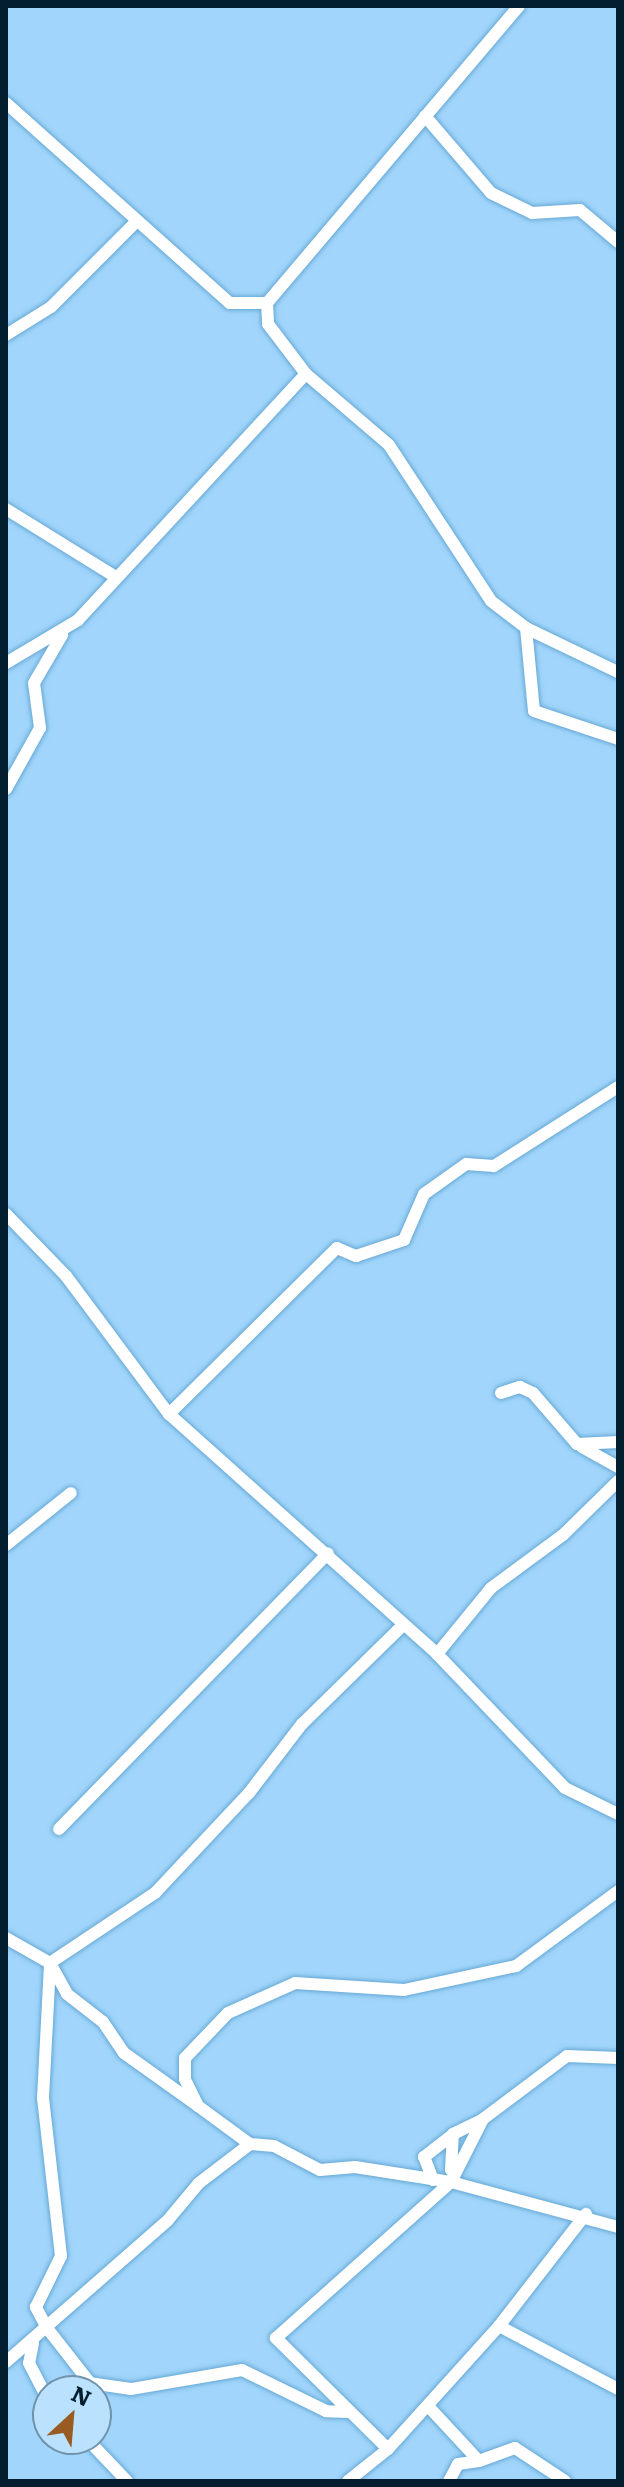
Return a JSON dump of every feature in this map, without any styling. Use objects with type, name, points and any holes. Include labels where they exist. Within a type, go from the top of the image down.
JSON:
[{"type":"street","points":[[519,6],[267,303],[268,324],[306,374],[389,445],[491,601],[526,628],[618,672]]},
{"type":"street","points":[[6,103],[135,223],[230,303],[267,303]]},
{"type":"street","points":[[425,116],[491,193],[532,213],[580,210],[618,242]]},
{"type":"street","points":[[6,335],[51,307],[135,223]]},
{"type":"street","points":[[6,789],[40,728],[34,683],[63,632],[306,374]]},
{"type":"street","points":[[6,509],[114,576]]},
{"type":"street","points":[[526,628],[534,711],[618,739]]},
{"type":"street","points":[[6,663],[63,632]]},
{"type":"street","points":[[169,1414],[337,1248],[356,1256],[404,1240],[424,1194],[466,1164],[494,1166],[618,1087]]},
{"type":"street","points":[[6,1214],[66,1276],[169,1414],[328,1553],[437,1654],[565,1788],[618,1814]]},
{"type":"street","points":[[501,1393],[520,1387],[533,1393],[577,1444],[618,1467]]},
{"type":"street","points":[[577,1444],[618,1442]]},
{"type":"street","points":[[437,1654],[491,1588],[563,1535],[618,1481]]},
{"type":"street","points":[[7,1546],[71,1493]]},
{"type":"street","points":[[59,1829],[328,1553]]},
{"type":"street","points":[[50,1963],[155,1893],[239,1804],[302,1724],[403,1625]]},
{"type":"street","points":[[198,2106],[185,2079],[185,2058],[228,2013],[295,1983],[404,1990],[516,1966],[618,1891]]},
{"type":"street","points":[[6,1938],[50,1963],[67,1994],[103,2022],[124,2053],[250,2144],[274,2146],[320,2170],[355,2167],[451,2182],[586,2214],[618,2227]]},
{"type":"street","points":[[50,1963],[43,2098],[61,2256],[36,2307],[47,2328],[90,2383],[131,2389],[242,2370],[326,2411],[350,2412]]},
{"type":"street","points":[[433,2180],[424,2157],[453,2134],[483,2119],[567,2056],[618,2058]]},
{"type":"street","points":[[388,2449],[276,2338],[451,2182],[483,2119]]},
{"type":"street","points":[[451,2182],[453,2134]]},
{"type":"street","points":[[6,2362],[33,2343],[168,2220],[199,2183],[250,2144]]},
{"type":"street","points":[[348,2481],[388,2449],[428,2406],[499,2326],[586,2214]]},
{"type":"street","points":[[499,2326],[618,2389]]},
{"type":"street","points":[[33,2343],[29,2363],[35,2375]]},
{"type":"street","points":[[428,2406],[479,2461]]},
{"type":"street","points":[[449,2481],[458,2464],[479,2461],[515,2448],[565,2481]]},
{"type":"street","points":[[102,2455],[127,2481]]}]
